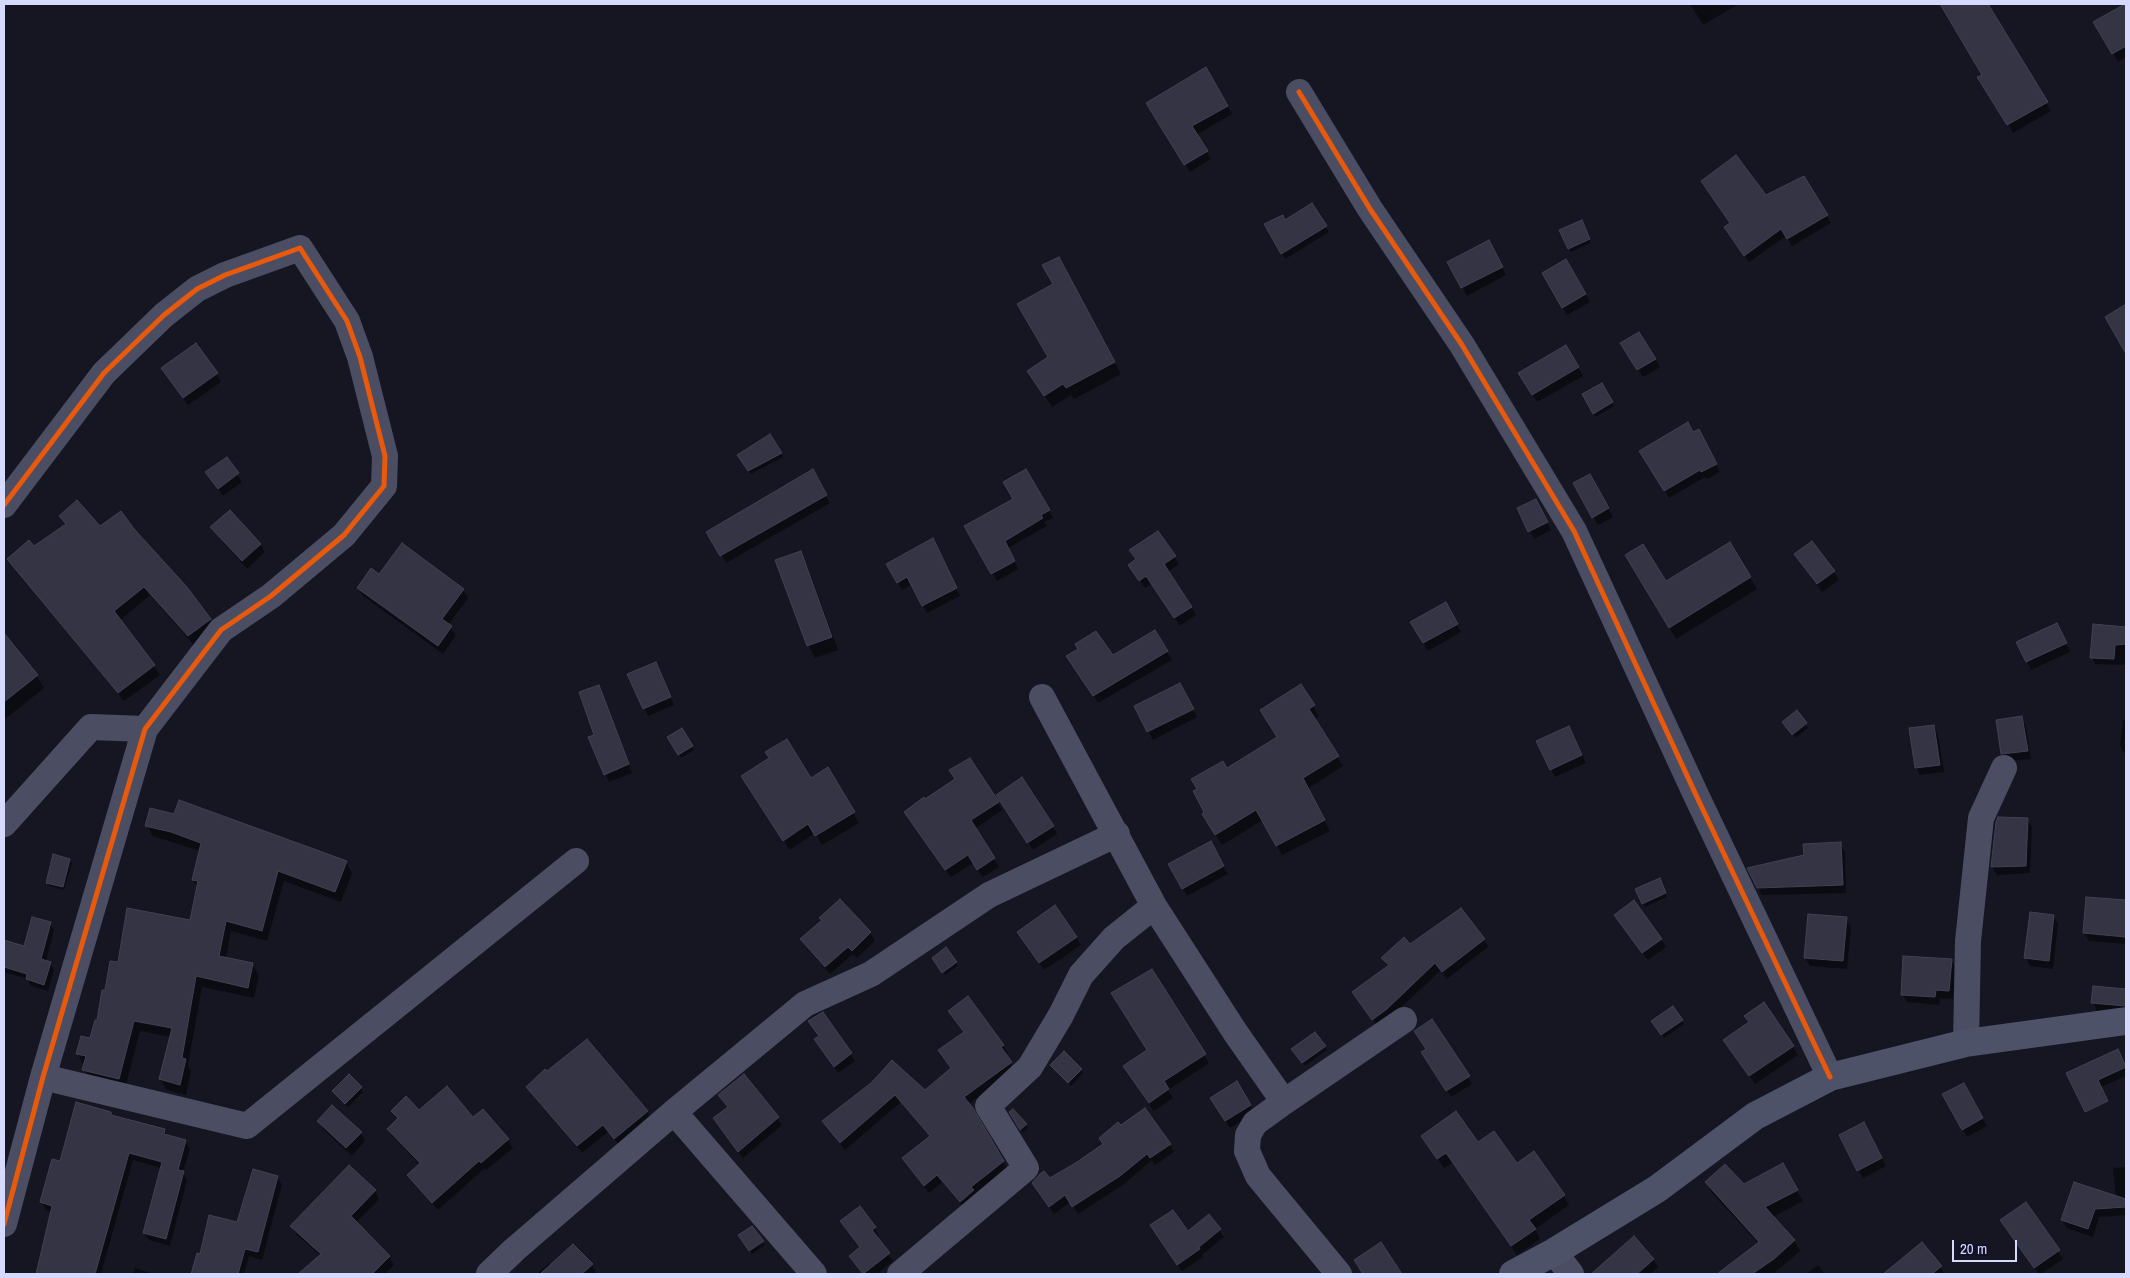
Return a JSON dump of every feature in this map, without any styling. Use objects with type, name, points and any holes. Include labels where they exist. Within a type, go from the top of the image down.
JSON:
[{"type":"street","points":[[1299,92],[1370,209],[1462,345],[1574,531],[1696,795],[1830,1077]]},
{"type":"street","points":[[4,505],[104,373],[164,315],[198,289],[224,275],[300,248],[347,321],[360,357],[385,456],[384,486],[344,535],[271,596],[221,630],[145,730],[43,1077],[4,1224]]},
{"type":"street","points":[[1042,697],[1154,906],[1235,1032],[1284,1102]]},
{"type":"street","points":[[4,824],[91,728],[145,730]]},
{"type":"street","points":[[1966,1043],[1968,941],[1981,818],[2004,768]]},
{"type":"street","points":[[489,1274],[514,1250],[674,1112],[805,1004],[871,974],[989,895],[1117,834]]},
{"type":"street","points":[[43,1077],[247,1126],[576,861]]},
{"type":"street","points":[[900,1274],[1026,1168],[988,1106],[1030,1067],[1061,1015],[1081,975],[1114,938],[1154,906]]},
{"type":"street","points":[[1339,1274],[1258,1176],[1247,1151],[1248,1135],[1255,1123],[1404,1020]]},
{"type":"street","points":[[1513,1274],[1554,1252],[1657,1190],[1755,1116],[1830,1077],[1966,1043],[2126,1021]]},
{"type":"street","points":[[674,1112],[814,1274]]},
{"type":"street","points":[[1554,1252],[1571,1274]]},
{"type":"building","points":[[1940,4],[1988,4],[2048,102],[2007,125],[1977,77],[1982,75]]},
{"type":"building","points":[[2125,4],[2126,46],[2112,54],[2093,22]]},
{"type":"building","points":[[1206,67],[1228,106],[1192,126],[1208,151],[1184,165],[1146,103]]},
{"type":"building","points":[[1736,155],[1766,195],[1804,176],[1828,215],[1787,239],[1781,229],[1744,256],[1724,227],[1730,223],[1701,181]]},
{"type":"building","points":[[1312,203],[1327,226],[1281,254],[1264,224],[1283,215],[1285,220]]},
{"type":"building","points":[[1582,220],[1590,239],[1568,249],[1559,230]]},
{"type":"building","points":[[1489,240],[1503,267],[1461,288],[1447,262]]},
{"type":"building","points":[[1059,257],[1115,362],[1066,388],[1063,384],[1044,396],[1027,371],[1048,357],[1017,304],[1053,284],[1042,265]]},
{"type":"building","points":[[1566,259],[1586,294],[1562,308],[1542,273]]},
{"type":"building","points":[[2126,304],[2126,354],[2105,317]]},
{"type":"building","points":[[1639,332],[1656,359],[1637,370],[1620,343]]},
{"type":"building","points":[[196,343],[218,373],[183,398],[161,368]]},
{"type":"building","points":[[1566,345],[1579,367],[1532,395],[1518,373]]},
{"type":"building","points":[[1602,383],[1613,402],[1593,414],[1582,394]]},
{"type":"building","points":[[1688,422],[1693,432],[1699,429],[1717,464],[1701,472],[1700,470],[1664,491],[1639,451]]},
{"type":"building","points":[[770,434],[782,453],[748,471],[737,455]]},
{"type":"building","points":[[227,457],[239,473],[218,489],[205,472]]},
{"type":"building","points":[[813,469],[827,495],[720,556],[706,532]]},
{"type":"building","points":[[1026,469],[1050,510],[1041,515],[1043,518],[1005,541],[1015,561],[991,574],[964,526],[1013,499],[1003,482]]},
{"type":"building","points":[[1590,474],[1609,508],[1592,518],[1573,483]]},
{"type":"building","points":[[1536,499],[1548,522],[1528,532],[1517,508]]},
{"type":"building","points":[[77,500],[100,526],[121,511],[135,530],[187,587],[211,619],[188,636],[144,587],[114,611],[155,665],[118,693],[7,559],[29,540],[34,546],[66,524],[59,516]]},
{"type":"building","points":[[230,510],[261,544],[242,561],[210,527]]},
{"type":"building","points":[[1158,531],[1176,556],[1164,564],[1192,607],[1174,618],[1146,576],[1139,581],[1128,565],[1136,559],[1129,550]]},
{"type":"building","points":[[933,538],[957,588],[922,606],[907,577],[897,583],[886,564]]},
{"type":"building","points":[[1812,541],[1835,571],[1817,584],[1794,554]]},
{"type":"building","points":[[1730,542],[1751,577],[1669,628],[1625,555],[1643,544],[1666,581]]},
{"type":"building","points":[[402,543],[464,589],[442,619],[452,626],[438,646],[357,588],[371,568],[379,574]]},
{"type":"building","points":[[801,551],[832,637],[807,646],[775,560]]},
{"type":"building","points":[[1446,602],[1458,624],[1423,643],[1410,622]]},
{"type":"building","points":[[2057,623],[2067,643],[2026,662],[2016,642]]},
{"type":"building","points":[[2093,624],[2126,627],[2126,644],[2115,645],[2114,659],[2090,658]]},
{"type":"building","points":[[1155,630],[1168,651],[1093,696],[1066,656],[1078,649],[1075,644],[1096,631],[1113,655]]},
{"type":"building","points":[[4,633],[38,675],[4,702]]},
{"type":"building","points":[[656,662],[671,697],[643,709],[627,674]]},
{"type":"building","points":[[1180,683],[1194,709],[1147,732],[1134,706]]},
{"type":"building","points":[[1301,684],[1315,705],[1309,709],[1339,756],[1303,778],[1325,820],[1276,846],[1256,810],[1215,835],[1202,814],[1204,812],[1193,791],[1197,789],[1191,779],[1223,761],[1227,768],[1277,737],[1260,710]]},
{"type":"building","points":[[599,685],[629,764],[604,775],[588,737],[594,735],[579,692]]},
{"type":"building","points":[[1797,710],[1807,723],[1792,735],[1782,722]]},
{"type":"building","points":[[2022,716],[2028,751],[2001,754],[1996,720]]},
{"type":"building","points":[[1934,725],[1940,765],[1915,768],[1909,728]]},
{"type":"building","points":[[1569,726],[1582,755],[1550,770],[1536,741]]},
{"type":"building","points":[[682,728],[693,746],[678,755],[667,737]]},
{"type":"building","points":[[787,739],[811,778],[828,767],[855,812],[815,836],[808,824],[783,841],[741,776],[769,758],[765,752]]},
{"type":"building","points":[[970,758],[999,802],[971,820],[995,858],[977,870],[968,855],[945,870],[904,812],[924,797],[925,799],[955,779],[949,770]]},
{"type":"building","points":[[1022,777],[1054,826],[1027,843],[996,795]]},
{"type":"building","points":[[179,800],[347,861],[335,892],[278,871],[262,931],[226,921],[219,956],[253,963],[248,988],[196,976],[182,1058],[186,1059],[180,1085],[159,1079],[172,1028],[134,1021],[119,1079],[82,1070],[86,1056],[76,1054],[81,1036],[90,1038],[95,1020],[97,1020],[102,990],[105,990],[110,961],[118,962],[127,908],[190,920],[198,881],[192,880],[201,843],[171,832],[145,826],[150,808],[174,814]]},
{"type":"building","points":[[1998,817],[2028,818],[2026,866],[1991,867]]},
{"type":"building","points":[[1211,841],[1224,866],[1182,889],[1168,864]]},
{"type":"building","points":[[1841,842],[1843,885],[1757,888],[1747,868],[1804,855],[1803,844]]},
{"type":"building","points":[[53,854],[70,859],[63,887],[46,883]]},
{"type":"building","points":[[1660,878],[1666,893],[1642,904],[1635,889]]},
{"type":"building","points":[[2086,897],[2126,900],[2126,937],[2083,933]]},
{"type":"building","points":[[840,899],[871,932],[852,951],[848,947],[825,967],[800,939],[822,920],[819,918]]},
{"type":"building","points":[[1634,900],[1662,939],[1642,953],[1614,915]]},
{"type":"building","points":[[1055,905],[1077,937],[1039,963],[1017,932]]},
{"type":"building","points":[[1461,908],[1485,939],[1442,972],[1435,963],[1387,1009],[1372,1020],[1352,992],[1389,965],[1381,958],[1404,937],[1410,944]]},
{"type":"building","points":[[2030,912],[2054,915],[2049,961],[2024,958]]},
{"type":"building","points":[[1808,914],[1847,917],[1843,961],[1804,958]]},
{"type":"building","points":[[32,917],[51,922],[41,959],[51,962],[44,985],[26,979],[27,974],[4,967],[4,940],[24,946]]},
{"type":"building","points":[[946,947],[957,962],[942,973],[932,958]]},
{"type":"building","points":[[1903,956],[1952,959],[1949,991],[1936,990],[1935,997],[1901,995]]},
{"type":"building","points":[[1152,969],[1206,1054],[1164,1081],[1169,1089],[1149,1103],[1123,1066],[1147,1050],[1111,993]]},
{"type":"building","points":[[2093,986],[2126,989],[2126,1006],[2091,1003]]},
{"type":"building","points":[[968,996],[1004,1045],[1001,1047],[1012,1062],[964,1097],[973,1108],[1004,1161],[971,1187],[974,1190],[960,1202],[937,1175],[924,1186],[902,1158],[930,1136],[895,1095],[840,1143],[822,1121],[871,1083],[892,1060],[925,1090],[951,1068],[938,1050],[964,1032],[948,1011]]},
{"type":"building","points":[[1764,1002],[1794,1046],[1749,1076],[1723,1040],[1749,1022],[1744,1016]]},
{"type":"building","points":[[1673,1006],[1683,1020],[1661,1035],[1651,1021]]},
{"type":"building","points":[[823,1012],[852,1053],[834,1067],[814,1039],[819,1036],[808,1021]]},
{"type":"building","points":[[1432,1019],[1470,1076],[1446,1091],[1421,1052],[1426,1049],[1414,1031]]},
{"type":"building","points":[[1315,1032],[1326,1046],[1302,1063],[1291,1049]]},
{"type":"building","points":[[587,1039],[648,1111],[614,1139],[603,1125],[577,1146],[526,1087],[545,1069],[547,1071]]},
{"type":"building","points":[[2118,1049],[2126,1067],[2098,1080],[2108,1101],[2085,1112],[2066,1073]]},
{"type":"building","points":[[1064,1051],[1082,1069],[1068,1083],[1050,1065]]},
{"type":"building","points":[[349,1074],[362,1087],[345,1104],[332,1091]]},
{"type":"building","points":[[744,1074],[779,1117],[738,1152],[713,1118],[728,1107],[718,1095]]},
{"type":"building","points":[[1237,1081],[1251,1105],[1225,1121],[1210,1098]]},
{"type":"building","points":[[1964,1083],[1983,1118],[1962,1130],[1942,1094]]},
{"type":"building","points":[[447,1086],[473,1117],[483,1109],[509,1139],[481,1163],[479,1161],[432,1203],[407,1175],[420,1163],[387,1129],[398,1118],[391,1111],[406,1096],[419,1110]]},
{"type":"building","points":[[76,1102],[111,1112],[111,1115],[165,1129],[164,1134],[186,1140],[178,1170],[184,1171],[166,1239],[143,1233],[162,1162],[129,1153],[95,1274],[36,1274],[52,1206],[40,1202],[52,1159],[60,1161]]},
{"type":"building","points":[[332,1105],[362,1132],[346,1148],[317,1121]]},
{"type":"building","points":[[1145,1108],[1171,1144],[1150,1158],[1147,1154],[1120,1176],[1072,1207],[1065,1195],[1049,1207],[1032,1183],[1040,1174],[1044,1171],[1050,1178],[1077,1162],[1103,1144],[1099,1138],[1118,1122],[1121,1125]]},
{"type":"building","points":[[1013,1109],[1027,1124],[1020,1130],[1009,1112]]},
{"type":"building","points":[[1456,1111],[1478,1142],[1494,1131],[1517,1163],[1534,1151],[1565,1195],[1529,1220],[1536,1229],[1511,1246],[1446,1153],[1437,1159],[1421,1136]]},
{"type":"building","points":[[1864,1122],[1882,1158],[1857,1171],[1839,1135]]},
{"type":"building","points":[[1783,1163],[1798,1190],[1765,1207],[1795,1240],[1774,1259],[1752,1274],[1717,1274],[1759,1242],[1705,1182],[1725,1164],[1744,1184]]},
{"type":"building","points":[[349,1165],[376,1190],[351,1216],[390,1256],[372,1274],[298,1274],[321,1254],[290,1226]]},
{"type":"building","points":[[253,1169],[278,1176],[258,1252],[245,1249],[238,1274],[191,1274],[197,1253],[200,1254],[209,1215],[237,1222]]},
{"type":"building","points":[[2074,1182],[2126,1199],[2126,1207],[2095,1209],[2088,1229],[2061,1220]]},
{"type":"building","points":[[2026,1202],[2060,1250],[2034,1268],[2000,1220]]},
{"type":"building","points":[[860,1206],[876,1227],[872,1230],[890,1253],[863,1274],[849,1256],[860,1247],[840,1221]]},
{"type":"building","points":[[1173,1210],[1188,1231],[1209,1214],[1221,1229],[1199,1247],[1200,1249],[1177,1265],[1150,1225]]},
{"type":"building","points":[[752,1226],[764,1241],[749,1251],[738,1235]]},
{"type":"building","points":[[1634,1236],[1654,1259],[1637,1274],[1591,1274]]},
{"type":"building","points":[[1381,1242],[1402,1274],[1363,1274],[1354,1260]]},
{"type":"building","points":[[1922,1242],[1942,1266],[1932,1274],[1883,1274]]},
{"type":"building","points":[[573,1244],[593,1264],[582,1274],[540,1274]]},
{"type":"cycle path","points":[[1299,92],[1370,209],[1462,345],[1574,531],[1696,795],[1830,1077]]},
{"type":"cycle path","points":[[4,505],[104,373],[164,315],[197,289],[225,275],[300,248],[347,321],[360,357],[385,456],[384,486],[344,535],[271,596],[221,630],[145,729],[43,1077],[4,1224]]}]
